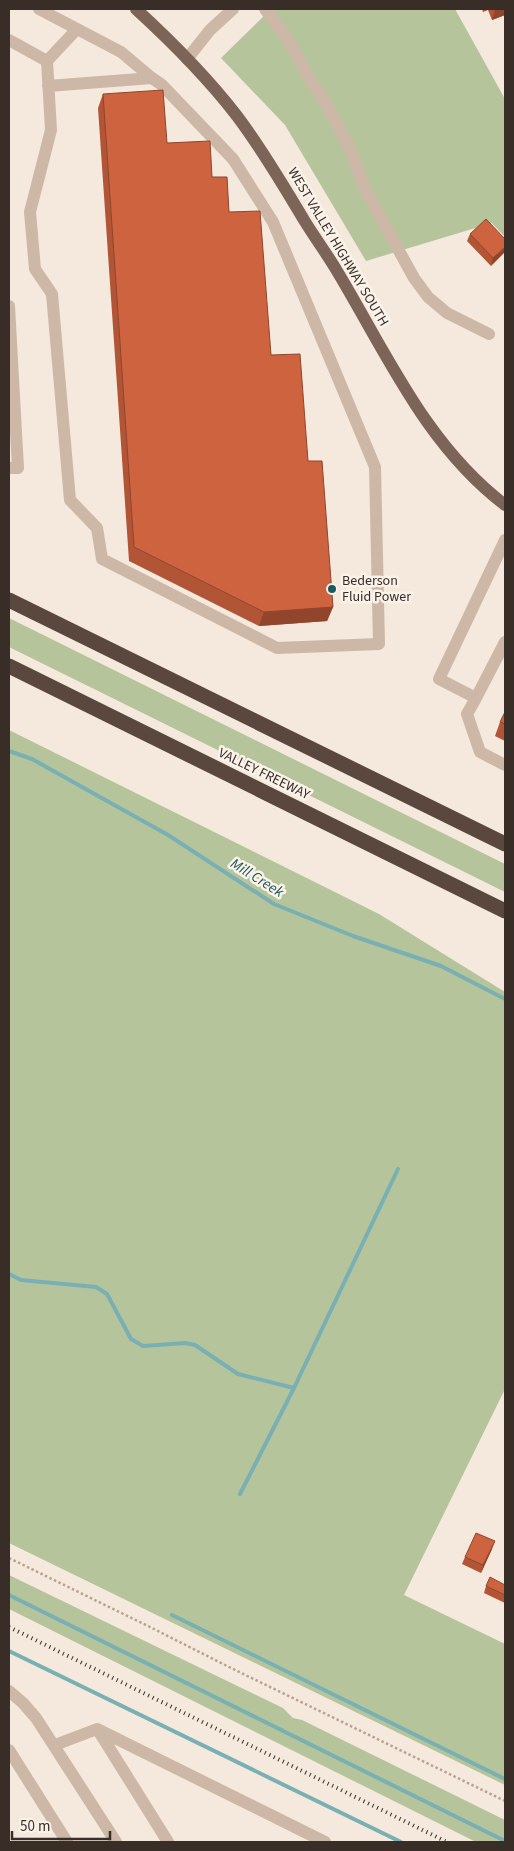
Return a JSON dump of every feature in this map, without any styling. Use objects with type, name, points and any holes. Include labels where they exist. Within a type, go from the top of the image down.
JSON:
[{"type":"highway","points":[[9,600],[505,844]]},
{"type":"highway","name":"VALLEY FREEWAY","points":[[9,666],[505,911]]},
{"type":"main road","name":"WEST VALLEY HIGHWAY SOUTH","points":[[136,9],[187,59],[236,116],[272,166],[336,270],[413,404],[459,464],[505,505]]},
{"type":"street","points":[[39,9],[122,52],[162,85],[233,160],[274,222],[375,467],[379,644],[277,648],[102,559],[97,528],[70,500],[52,294],[35,269],[30,212],[51,130],[47,61],[77,29]]},
{"type":"street","points":[[187,59],[210,30],[233,9]]},
{"type":"street","points":[[266,9],[287,38],[311,81],[326,103],[350,149],[366,190],[414,278],[428,297],[446,313],[490,334]]},
{"type":"street","points":[[9,40],[47,61]]},
{"type":"street","points":[[48,86],[152,78]]},
{"type":"street","points":[[9,306],[18,468],[9,468]]},
{"type":"street","points":[[476,698],[439,679],[505,540]]},
{"type":"street","points":[[505,642],[467,714],[480,752],[505,765]]},
{"type":"street","points":[[9,1691],[23,1703],[55,1745],[116,1842]]},
{"type":"street","points":[[55,1745],[97,1729],[325,1842]]},
{"type":"street","points":[[97,1729],[168,1842]]},
{"type":"street","points":[[9,1750],[67,1842]]},
{"type":"path","points":[[9,1558],[228,1667],[505,1801]]},
{"type":"green space","points":[[271,9],[455,9],[505,99],[505,237],[492,223],[366,261],[285,125],[221,58]]},
{"type":"green space","points":[[9,618],[505,864],[505,892],[9,647]]},
{"type":"green space","points":[[9,730],[379,914],[505,992],[505,1389],[404,1595],[505,1644],[505,1785],[9,1543]]},
{"type":"green space","points":[[9,1575],[283,1708],[293,1718],[302,1720],[505,1820],[505,1842],[476,1842],[9,1609]]},
{"type":"building","points":[[163,90],[167,143],[210,141],[212,177],[227,177],[229,212],[260,211],[271,355],[300,354],[308,461],[322,461],[333,607],[264,612],[134,547],[103,94]]},
{"type":"building","points":[[486,219],[505,239],[505,247],[493,258],[470,234]]},
{"type":"building","points":[[505,712],[505,724],[500,722]]},
{"type":"building","points":[[476,1533],[495,1541],[483,1565],[465,1557]]},
{"type":"building","points":[[490,1577],[505,1585],[505,1595],[486,1586]]},
{"type":"waterway","name":"Mill Creek","points":[[9,751],[32,759],[168,835],[274,904],[353,936],[441,966],[505,999]]},
{"type":"waterway","points":[[240,1494],[294,1388],[398,1169]]},
{"type":"waterway","points":[[9,1274],[21,1280],[96,1287],[107,1294],[131,1339],[143,1346],[185,1343],[195,1345],[238,1374],[294,1388]]},
{"type":"waterway","points":[[9,1595],[505,1841]]},
{"type":"waterway","points":[[172,1615],[505,1779]]},
{"type":"waterway","points":[[9,1651],[401,1842]]},
{"type":"railway","points":[[9,1627],[447,1842]]},
{"type":"place","name":"Bederson Fluid Power","points":[[332,589]]}]
